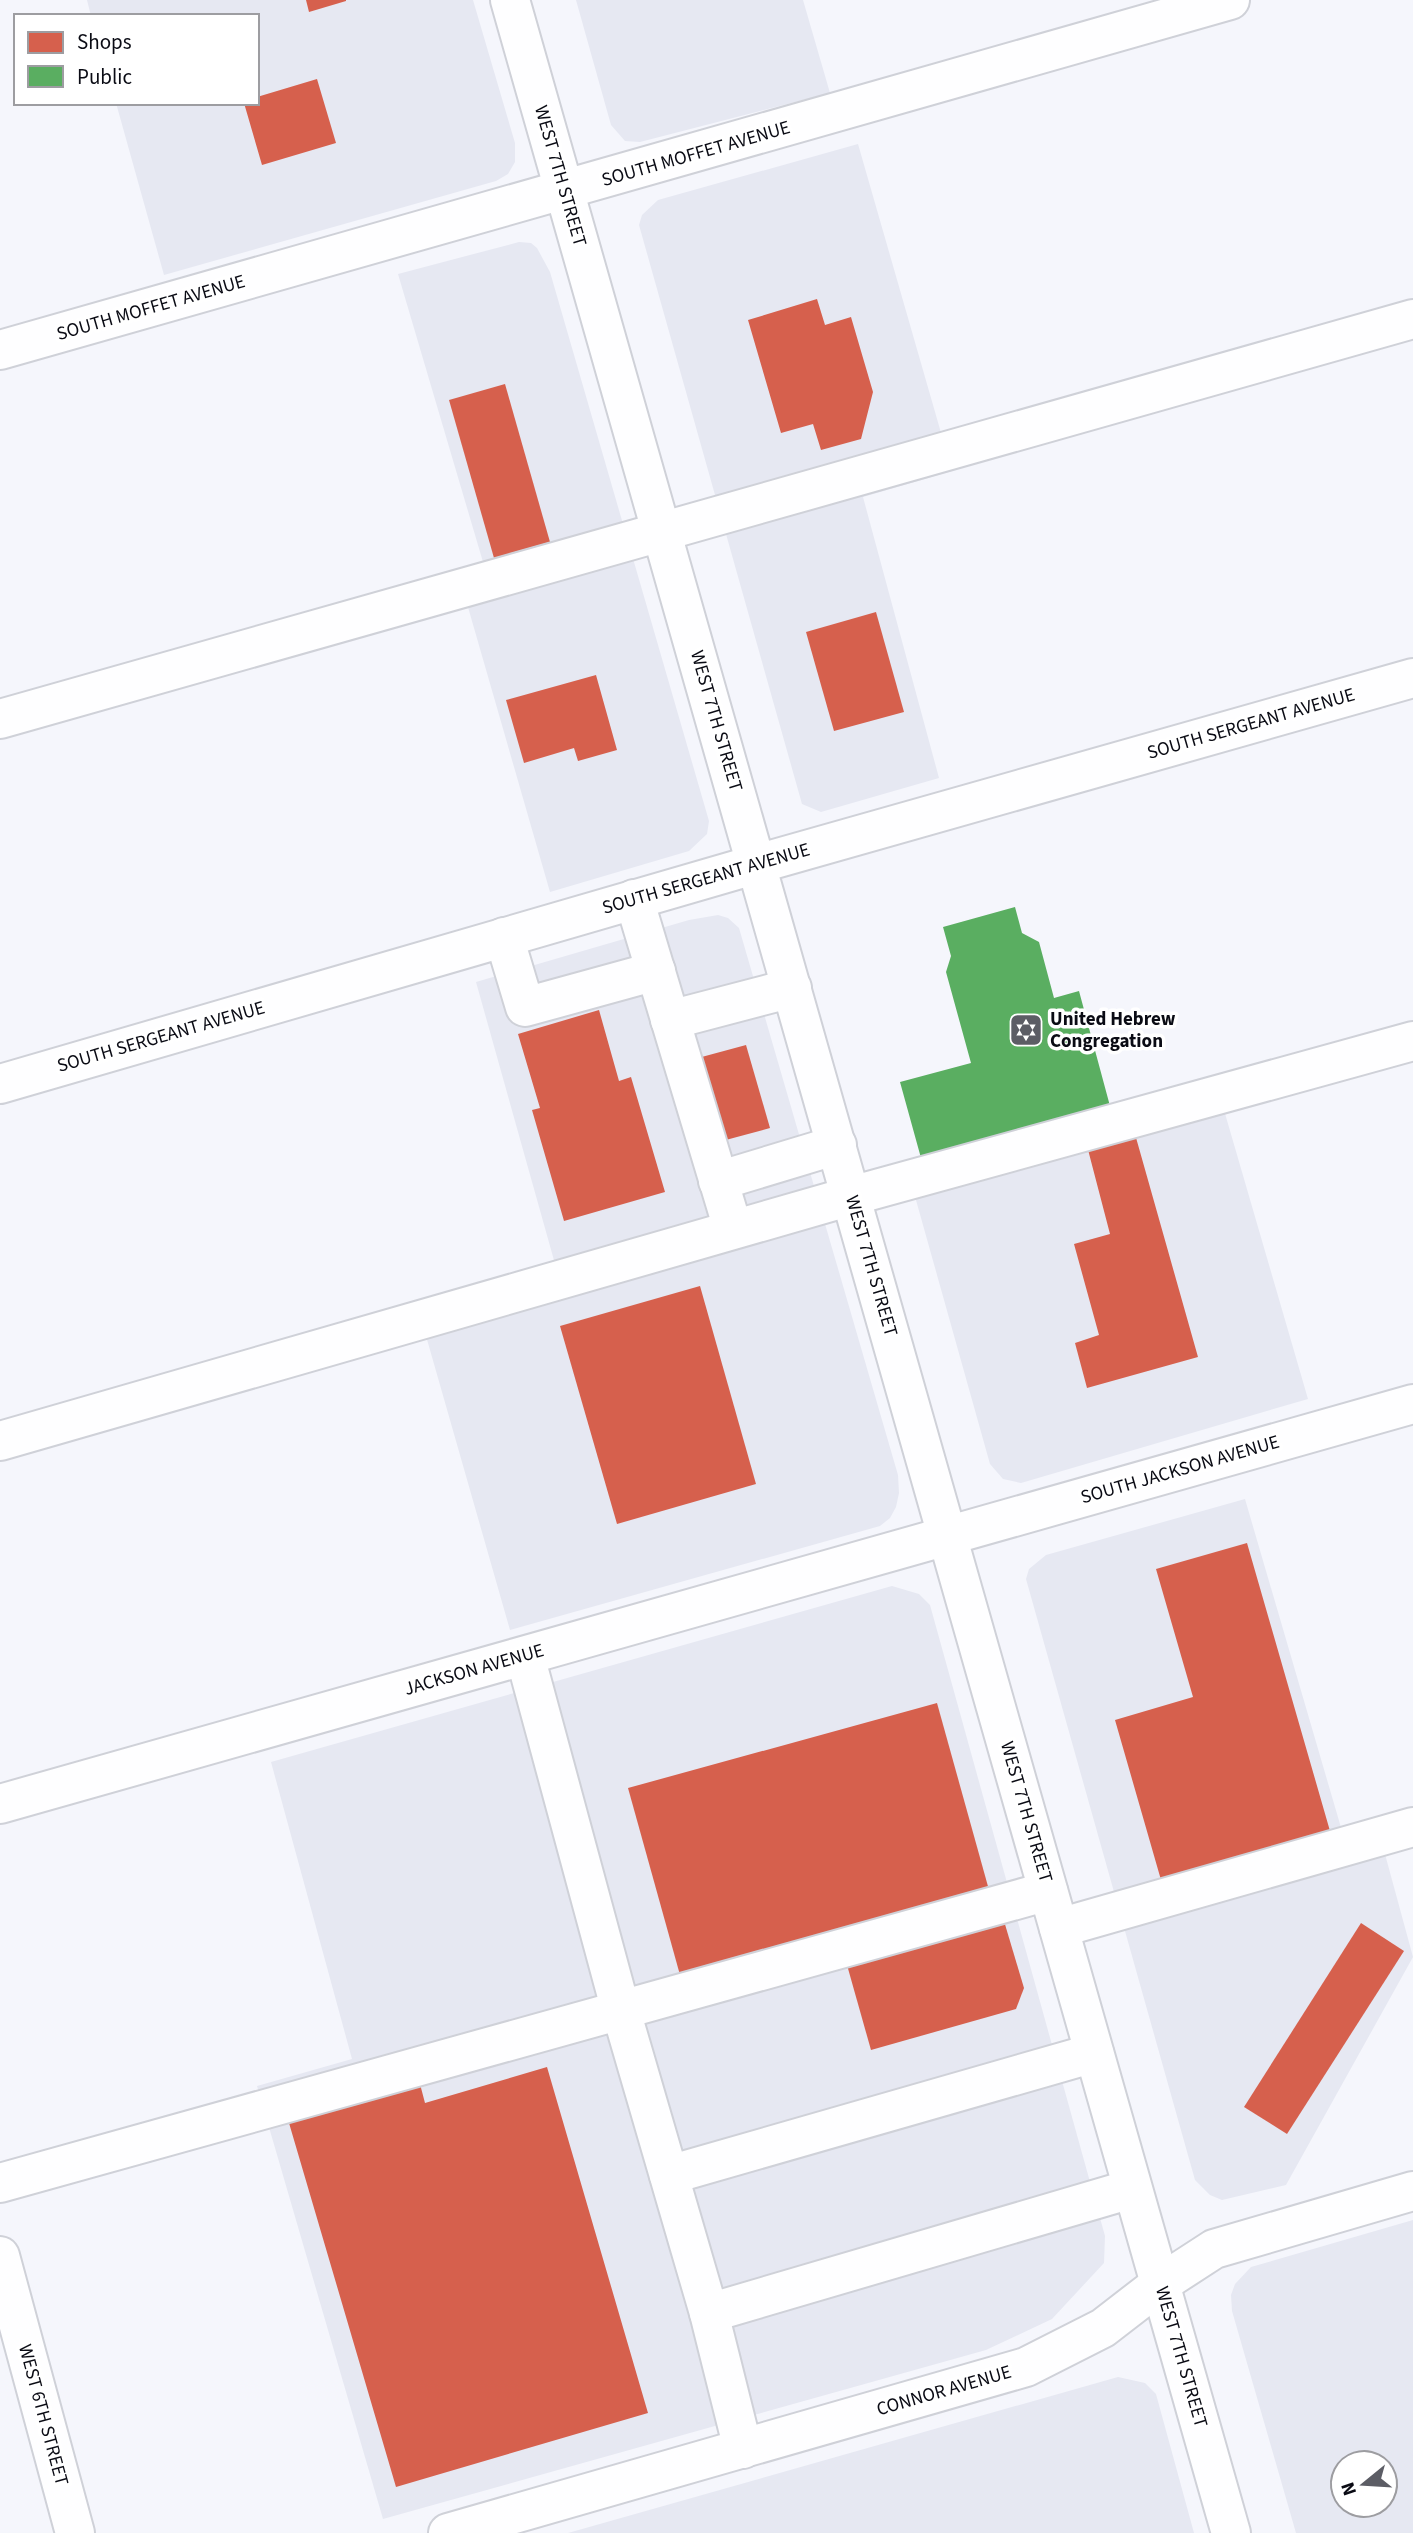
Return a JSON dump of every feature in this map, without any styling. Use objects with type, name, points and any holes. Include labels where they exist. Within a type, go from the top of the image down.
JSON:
[{"type":"street","name":"WEST 7TH STREET","points":[[510,0],[1231,2533]]},
{"type":"street","name":"SOUTH MOFFET AVENUE","points":[[0,350],[565,192],[1230,0]]},
{"type":"street","points":[[0,719],[1413,319]]},
{"type":"street","name":"SOUTH SERGEANT AVENUE","points":[[0,1084],[757,863],[1413,678]]},
{"type":"street","points":[[634,899],[733,1229]]},
{"type":"street","points":[[504,937],[525,1007],[656,971]]},
{"type":"street","points":[[670,1020],[792,988]]},
{"type":"street","points":[[0,1441],[733,1229],[1413,1041]]},
{"type":"street","points":[[718,1181],[836,1145]]},
{"type":"street","name":"SOUTH JACKSON AVENUE","points":[[948,1537],[1413,1404]]},
{"type":"street","name":"JACKSON AVENUE","points":[[0,1804],[948,1537]]},
{"type":"street","points":[[525,1656],[621,2011],[709,2313],[743,2449]]},
{"type":"street","points":[[1059,1928],[1413,1827]]},
{"type":"street","points":[[0,2183],[1048,1891]]},
{"type":"street","points":[[669,2175],[1094,2053]]},
{"type":"street","points":[[709,2313],[1131,2189]]},
{"type":"street","name":"CONNOR AVENUE","points":[[448,2533],[1026,2367],[1103,2328],[1160,2284],[1214,2249],[1413,2191]]},
{"type":"street","name":"WEST 6TH STREET","points":[[0,2256],[75,2533]]},
{"type":"shaded area","points":[[87,0],[473,0],[515,143],[515,162],[508,174],[496,181],[164,275],[117,105],[259,105],[259,14],[90,14]]},
{"type":"shaded area","points":[[576,0],[803,0],[830,93],[640,142],[625,141],[611,125]]},
{"type":"shaded area","points":[[858,144],[952,471],[863,497],[939,778],[821,812],[802,804],[639,225],[642,215],[658,200]]},
{"type":"shaded area","points":[[519,242],[531,243],[537,248],[550,272],[709,821],[707,834],[689,851],[550,892],[457,569],[483,562],[398,274]]},
{"type":"shaded area","points":[[718,915],[728,918],[739,928],[898,1475],[899,1493],[896,1507],[890,1518],[880,1526],[510,1630],[418,1308],[557,1271],[476,982],[689,920]]},
{"type":"shaded area","points":[[1217,1086],[1308,1399],[1021,1483],[1003,1479],[990,1464],[907,1168]]},
{"type":"shaded area","points":[[1245,1499],[1342,1831],[1376,1821],[1413,1957],[1286,2185],[1222,2200],[1210,2195],[1195,2180],[1026,1579],[1029,1569],[1046,1555]]},
{"type":"shaded area","points":[[892,1586],[919,1594],[930,1605],[1105,2236],[1104,2263],[1052,2319],[986,2350],[383,2519],[257,2086],[352,2059],[271,1762]]},
{"type":"shaded area","points":[[1413,2220],[1413,2533],[1296,2533],[1232,2311],[1231,2295],[1235,2284],[1251,2267]]},
{"type":"shaded area","points":[[1118,2377],[1145,2383],[1156,2394],[1194,2533],[568,2533]]},
{"type":"building: Shops","points":[[306,0],[346,0],[346,1],[309,12]]},
{"type":"building: Shops","points":[[317,79],[336,143],[262,165],[245,105],[259,105],[259,96]]},
{"type":"building: Shops","points":[[817,299],[825,325],[851,317],[873,392],[861,439],[821,450],[813,424],[781,433],[748,320]]},
{"type":"building: Shops","points":[[505,384],[550,542],[494,558],[449,400]]},
{"type":"building: Shops","points":[[876,612],[904,712],[834,731],[806,632]]},
{"type":"building: Shops","points":[[596,675],[617,750],[578,761],[574,748],[524,763],[506,700]]},
{"type":"building: Shops","points":[[599,1010],[619,1081],[631,1077],[665,1192],[564,1221],[532,1110],[540,1108],[518,1034]]},
{"type":"building: Shops","points":[[746,1045],[770,1128],[722,1141],[698,1058]]},
{"type":"building: Shops","points":[[1133,1127],[1198,1357],[1087,1388],[1075,1343],[1099,1335],[1074,1244],[1110,1234],[1086,1142]]},
{"type":"building: Shops","points":[[700,1286],[756,1484],[617,1524],[560,1326]]},
{"type":"building: Shops","points":[[1247,1543],[1330,1831],[1161,1880],[1115,1720],[1193,1697],[1156,1569]]},
{"type":"building: Shops","points":[[937,1703],[989,1890],[680,1975],[628,1788]]},
{"type":"building: Shops","points":[[1004,1921],[1024,1988],[1016,2009],[871,2050],[847,1965]]},
{"type":"building: Shops","points":[[1361,1923],[1404,1951],[1287,2134],[1244,2107]]},
{"type":"building: Shops","points":[[547,2067],[648,2413],[396,2487],[289,2123],[420,2084],[425,2103]]},
{"type":"building: Public","name":"United Hebrew Congregation","points":[[1015,907],[1022,933],[1039,942],[1054,998],[1079,991],[1110,1106],[921,1158],[900,1082],[971,1063],[946,972],[951,956],[943,927]]},
{"type":"place","name":"United Hebrew Congregation","points":[[1026,1030]]}]
